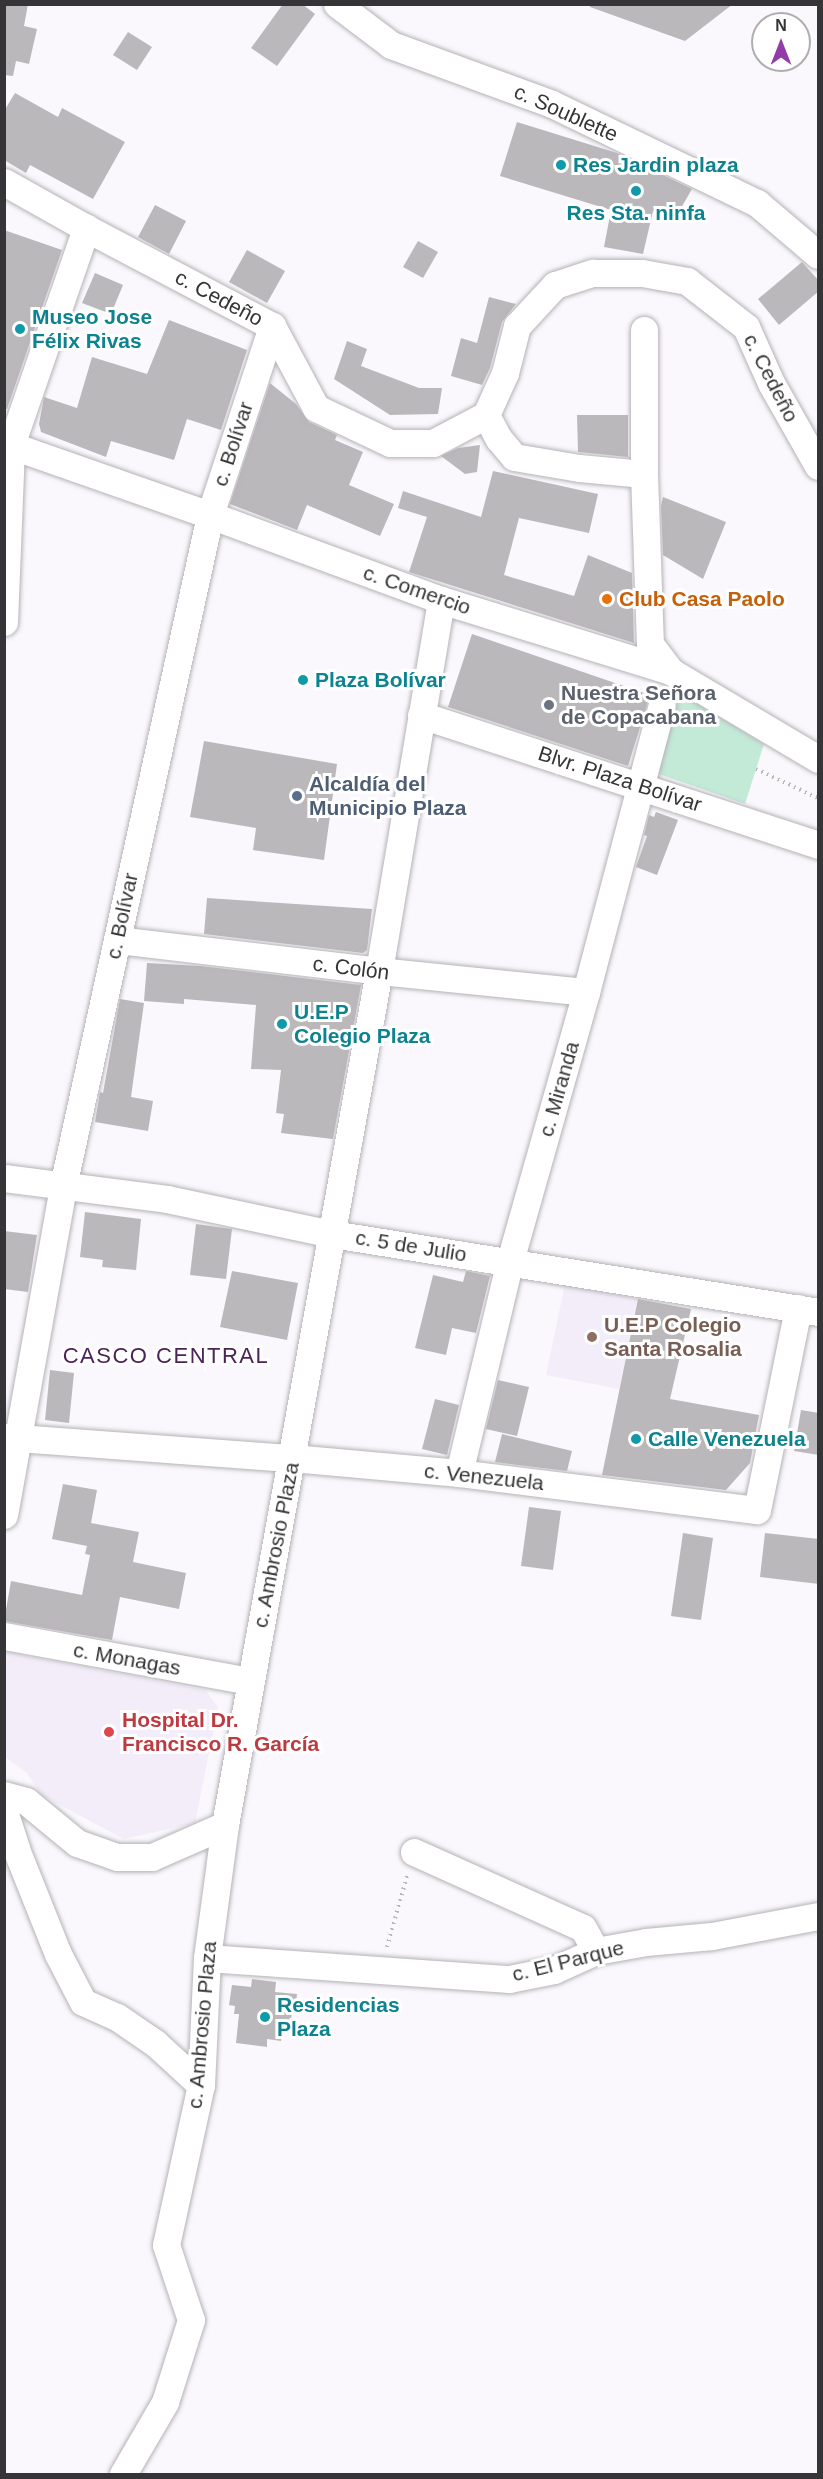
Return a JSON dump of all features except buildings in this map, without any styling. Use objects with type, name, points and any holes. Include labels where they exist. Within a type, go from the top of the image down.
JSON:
[{"type":"street","name":"c. Soublette","points":[[337,4],[392,45],[552,104],[757,203],[819,255]]},
{"type":"street","name":"c. Cedeño","points":[[4,182],[272,326],[316,408],[390,443],[434,443],[486,416],[505,374],[517,326],[555,285],[592,273],[642,273],[687,281],[746,327],[771,383],[819,466]]},
{"type":"street","points":[[4,622],[8,444],[86,228]]},
{"type":"street","name":"c. Bolívar","points":[[4,1515],[12,1437],[63,1186],[210,514],[272,326]]},
{"type":"street","points":[[644,330],[644,474],[650,644],[670,671]]},
{"type":"street","points":[[486,416],[499,439],[514,457],[579,468],[644,474]]},
{"type":"street","name":"c. Comercio","points":[[8,444],[210,514],[441,600],[670,671],[819,759]]},
{"type":"street","name":"c. Ambrosio Plaza","points":[[123,2475],[165,2402],[191,2320],[165,2245],[201,2085],[207,1958],[225,1825],[249,1681],[292,1458],[379,972],[441,600]]},
{"type":"street","name":"c. Miranda","points":[[459,1473],[510,1261],[586,992],[662,705]]},
{"type":"street","name":"Blvr. Plaza Bolívar","points":[[421,714],[819,845]]},
{"type":"street","name":"c. Colón","points":[[117,940],[379,972],[586,992]]},
{"type":"street","name":"c. 5 de Julio","points":[[4,1178],[167,1199],[332,1234],[808,1310]]},
{"type":"street","name":"c. Venezuela","points":[[12,1437],[459,1473],[758,1510],[808,1310]]},
{"type":"street","name":"c. Monagas","points":[[4,1636],[249,1681]]},
{"type":"street","points":[[4,1795],[26,1801],[77,1844],[117,1857],[152,1857],[225,1825]]},
{"type":"street","points":[[4,1811],[16,1849],[54,1944],[83,2002],[117,2017],[155,2043],[201,2085]]},
{"type":"street","points":[[414,1852],[583,1928],[596,1952]]},
{"type":"street","name":"c. El Parque","points":[[207,1958],[381,1968],[509,1979],[554,1970],[596,1952],[646,1942],[712,1936],[819,1916]]},
{"type":"path","points":[[756,769],[819,798]]},
{"type":"path","points":[[381,1968],[414,1852]]},
{"type":"shaded area","name":"U.E.P Colegio Santa Rosalia","points":[[565,1284],[638,1299],[619,1389],[546,1375]]},
{"type":"shaded area","name":"Hospital Dr. Francisco R. García","points":[[5,1652],[205,1690],[218,1707],[195,1823],[124,1839],[41,1795],[27,1773],[5,1757]]},
{"type":"green space","points":[[678,692],[764,744],[745,804],[656,773]]},
{"type":"place","name":"Res Jardin plaza","points":[[561,165]]},
{"type":"place","name":"Res Sta. ninfa","points":[[636,191]]},
{"type":"place","name":"Museo Jose Félix Rivas","points":[[20,329]]},
{"type":"place","name":"Club Casa Paolo","points":[[607,599]]},
{"type":"place","name":"Plaza Bolívar","points":[[303,680]]},
{"type":"place","name":"Nuestra Señora de Copacabana","points":[[549,705]]},
{"type":"place","name":"Alcaldía del Municipio Plaza","points":[[297,796]]},
{"type":"place","name":"U.E.P Colegio Plaza","points":[[282,1024]]},
{"type":"place","name":"U.E.P Colegio Santa Rosalia","points":[[592,1337]]},
{"type":"place","name":"Calle Venezuela","points":[[636,1439]]},
{"type":"place","name":"Hospital Dr. Francisco R. García","points":[[109,1732]]},
{"type":"place","name":"Residencias Plaza","points":[[265,2017]]},
{"type":"district","name":"CASCO CENTRAL","points":[[166,1356]]}]
